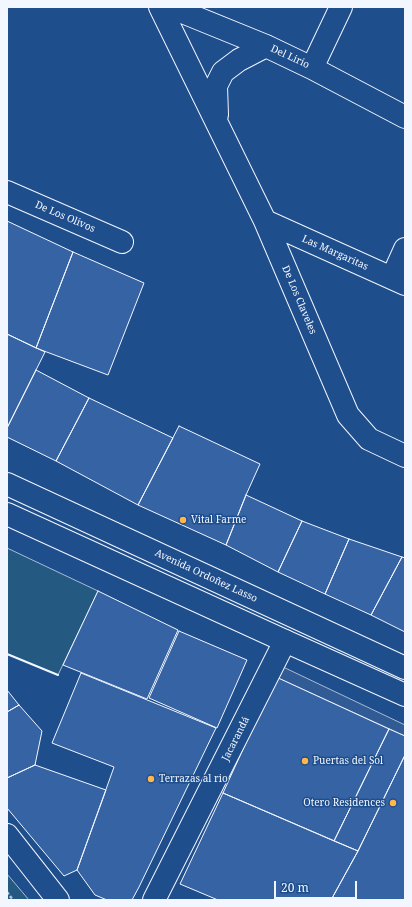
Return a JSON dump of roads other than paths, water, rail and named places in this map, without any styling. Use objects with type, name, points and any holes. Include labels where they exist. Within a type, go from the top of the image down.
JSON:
[{"type":"street","name":"De Los Claveles","points":[[160,7],[265,221],[348,415],[369,439],[405,456]]},
{"type":"street","name":"Del Lirio","points":[[170,7],[266,46],[312,68],[405,117]]},
{"type":"street","points":[[312,68],[341,7]]},
{"type":"street","name":"De Los Claveles","points":[[217,122],[216,86],[223,72],[239,60],[266,46]]},
{"type":"street","name":"De Los Olivos","points":[[7,192],[122,242]]},
{"type":"street","name":"Las Margaritas","points":[[265,221],[399,281]]},
{"type":"street","points":[[399,281],[405,249]]},
{"type":"street","name":"Avenida Ordoñez Lasso","points":[[7,484],[405,668]]},
{"type":"street","points":[[7,514],[285,642],[405,695]]},
{"type":"street","name":"Jacarandá","points":[[154,900],[285,642]]},
{"type":"street","points":[[7,836],[58,900]]},
{"type":"place","name":"Vital Farme","points":[[183,520]]},
{"type":"place","name":"Puertas del Sol","points":[[305,761]]},
{"type":"place","name":"Terrazas al rio","points":[[151,779]]},
{"type":"place","name":"Otero Residences","points":[[393,803]]}]
